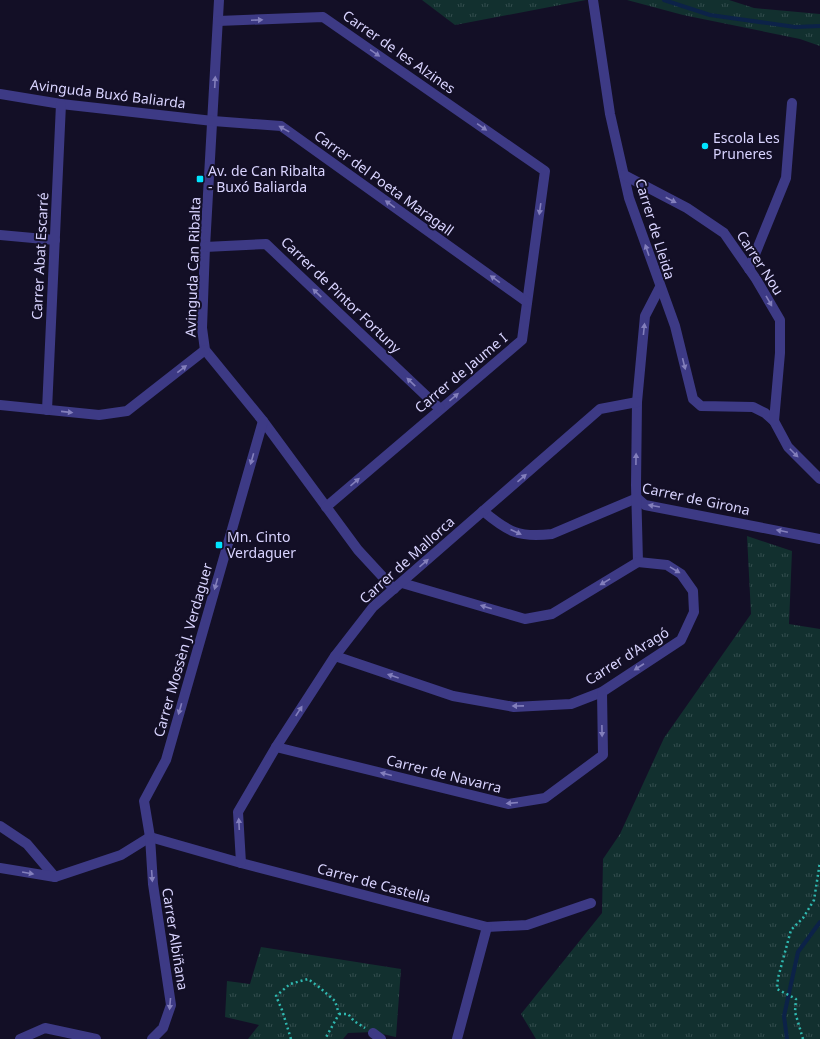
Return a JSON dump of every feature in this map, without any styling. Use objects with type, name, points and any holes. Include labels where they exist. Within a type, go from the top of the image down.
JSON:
[{"type":"street","name":"Avinguda Can Ribalta","points":[[219,0],[205,247],[202,328],[205,350],[263,421],[358,550],[398,586]]},
{"type":"street","name":"Carrer de Lleida","points":[[593,3],[610,114],[629,198],[660,287],[645,316],[637,402],[638,562]]},
{"type":"street","name":"Carrer de les Alzines","points":[[218,21],[323,17],[545,171]]},
{"type":"street","name":"Avinguda Buxó Baliarda","points":[[0,94],[61,104],[213,121]]},
{"type":"street","points":[[749,269],[786,178],[792,103]]},
{"type":"street","name":"Carrer Abat Escarré","points":[[47,410],[61,104]]},
{"type":"street","name":"Carrer del Poeta Maragall","points":[[213,121],[281,126],[527,302]]},
{"type":"street","name":"Carrer de Jaume I","points":[[326,507],[522,340],[545,171]]},
{"type":"street","name":"Carrer Nou","points":[[624,175],[687,208],[724,233],[756,279],[780,320],[780,353],[774,421]]},
{"type":"street","points":[[0,235],[55,240]]},
{"type":"street","name":"Carrer de Pintor Fortuny","points":[[205,247],[266,244],[440,409]]},
{"type":"street","points":[[660,287],[675,326],[693,399],[701,406],[753,407],[765,413],[774,421],[788,447],[820,479]]},
{"type":"street","points":[[0,406],[99,415],[127,411],[205,350]]},
{"type":"street","name":"Carrer de Mallorca","points":[[241,863],[238,812],[276,747],[335,656],[373,607],[600,409],[637,402]]},
{"type":"street","name":"Carrer Mossèn J. Verdaguer","points":[[150,837],[144,801],[166,760],[263,421]]},
{"type":"street","name":"Carrer de Girona","points":[[483,511],[500,525],[522,535],[537,536],[552,534],[637,498],[645,505],[820,539]]},
{"type":"street","points":[[398,586],[525,619],[552,614],[638,562]]},
{"type":"street","name":"Carrer d'Aragó","points":[[335,656],[453,696],[514,707],[571,704],[602,692],[681,640],[694,612],[693,591],[681,574],[667,565],[638,562]]},
{"type":"street","name":"Carrer de Navarra","points":[[276,747],[508,804],[546,798],[603,755],[602,692]]},
{"type":"street","points":[[0,826],[27,844],[56,877]]},
{"type":"street","points":[[0,868],[56,877],[121,855],[150,837]]},
{"type":"street","name":"Carrer de Castella","points":[[150,837],[241,863],[487,927],[527,926],[591,903]]},
{"type":"street","name":"Carrer Albiñana","points":[[150,837],[153,884],[171,1005],[163,1028],[152,1039]]},
{"type":"street","points":[[458,1039],[487,927]]},
{"type":"street","points":[[20,1039],[44,1028],[96,1039]]},
{"type":"path","points":[[803,1039],[795,1012],[796,999],[777,989],[778,978],[791,930],[803,918],[814,900],[820,862]]},
{"type":"path","points":[[291,1039],[276,996],[290,984],[308,979],[320,987],[335,1001],[339,1014],[325,1039]]},
{"type":"path","points":[[339,1014],[348,1014],[354,1022],[377,1036]]},
{"type":"green space","points":[[422,0],[586,0],[455,25]]},
{"type":"green space","points":[[627,0],[729,0],[754,8],[820,14],[820,46],[800,39],[683,15]]},
{"type":"green space","points":[[747,536],[792,551],[789,624],[820,629],[820,1039],[536,1039],[521,1014],[602,913],[603,859],[620,834],[664,738],[751,614]]},
{"type":"green space","points":[[261,947],[401,969],[396,1037],[373,1032],[348,1033],[343,1039],[248,1039],[259,1025],[225,1017],[227,981],[250,984]]},
{"type":"waterway","points":[[664,0],[710,15],[795,27],[820,26]]},
{"type":"waterway","points":[[787,1039],[784,1016],[798,952],[820,922]]},
{"type":"place","name":"Escola Les Pruneres","points":[[705,146]]},
{"type":"place","name":"Av. de Can Ribalta - Buxó Baliarda","points":[[200,179]]},
{"type":"place","name":"Mn. Cinto Verdaguer","points":[[219,545]]}]
